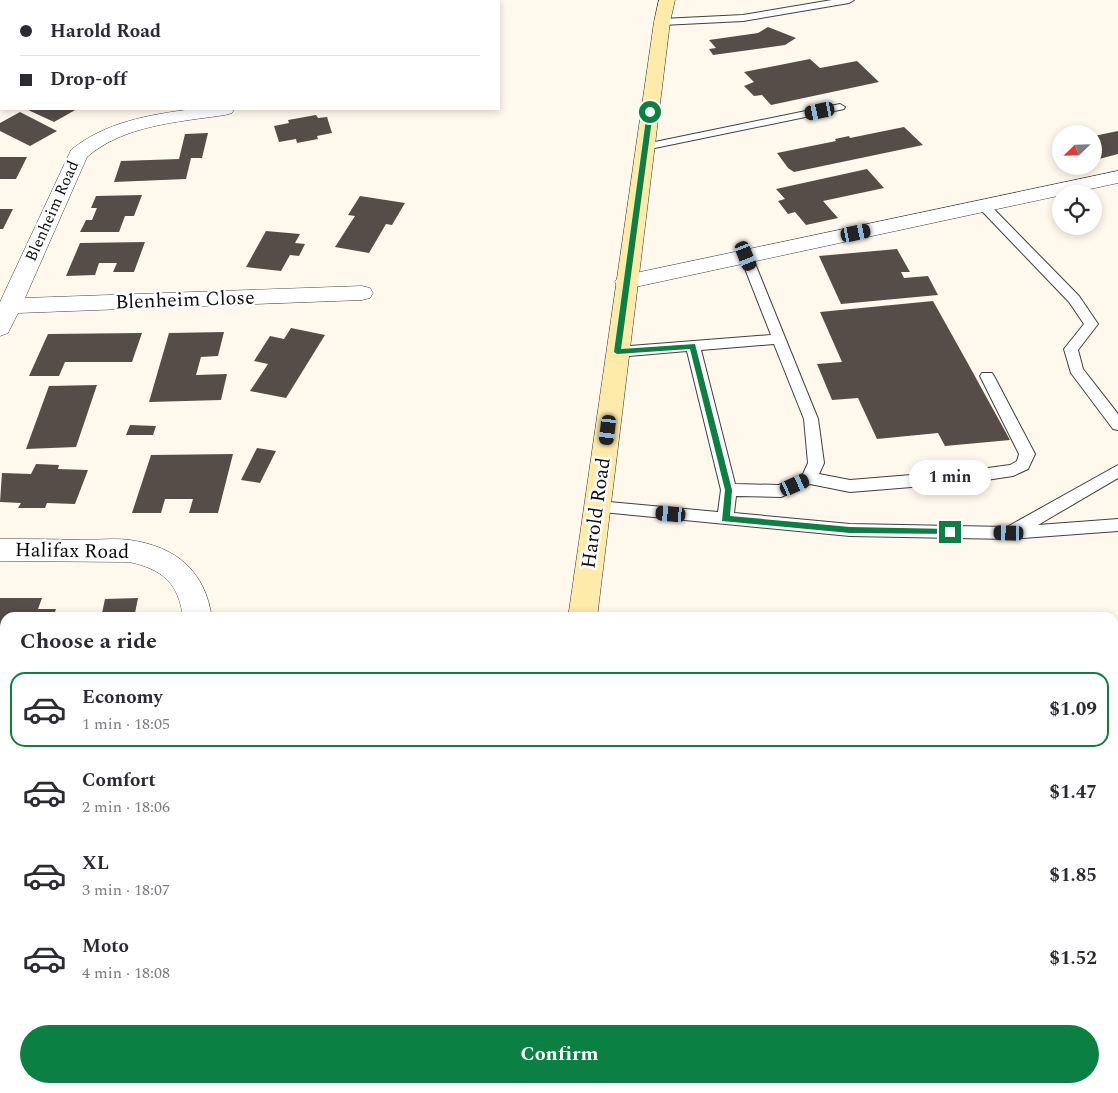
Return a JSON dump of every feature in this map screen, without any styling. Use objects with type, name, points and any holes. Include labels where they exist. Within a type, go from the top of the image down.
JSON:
[{"type":"main road","name":"Harold Road","points":[[654,0],[662,22]]},
{"type":"main road","name":"Harold Road","points":[[583,612],[626,282],[662,22],[667,0]]},
{"type":"street","name":"Blenheim Road","points":[[0,328],[78,154],[86,145],[94,139],[120,129],[220,110]]},
{"type":"street","points":[[626,282],[1118,177]]},
{"type":"street","name":"Blenheim Close","points":[[9,306],[362,293]]},
{"type":"street","name":"Halifax Road","points":[[0,550],[128,551],[148,554],[162,559],[175,568],[188,584],[197,612]]},
{"type":"lane","points":[[662,22],[743,18],[850,0]]},
{"type":"lane","points":[[645,148],[840,106]]},
{"type":"lane","points":[[984,206],[1074,299],[1091,324],[1070,349],[1076,370],[1118,425]]},
{"type":"lane","points":[[746,256],[811,418],[816,463],[810,478]]},
{"type":"lane","points":[[617,352],[779,339]]},
{"type":"lane","points":[[692,346],[728,490],[725,519]]},
{"type":"lane","points":[[728,490],[781,491],[810,478],[850,486],[972,476],[1013,470],[1023,465],[1027,454],[987,376]]},
{"type":"lane","points":[[1009,533],[1118,471]]},
{"type":"lane","points":[[598,507],[850,530],[1009,533],[1118,525]]},
{"type":"building","points":[[768,27],[796,38],[785,45],[713,55],[709,49],[716,48],[709,40],[758,33]]},
{"type":"building","points":[[810,59],[820,68],[857,61],[879,82],[771,105],[762,95],[754,96],[744,86],[754,82],[744,72]]},
{"type":"building","points":[[28,110],[75,110],[54,122]]},
{"type":"building","points":[[20,112],[57,131],[30,146],[0,131],[0,123]]},
{"type":"building","points":[[316,115],[318,118],[327,117],[332,133],[317,136],[318,139],[297,143],[296,139],[279,142],[274,126],[289,123],[288,120]]},
{"type":"building","points":[[904,127],[923,145],[794,172],[788,168],[777,153],[836,141],[835,139],[849,136],[850,138]]},
{"type":"building","points":[[1118,131],[1118,154],[1102,158],[1102,134]]},
{"type":"building","points":[[208,133],[202,158],[191,158],[186,179],[114,182],[121,161],[179,159],[185,134]]},
{"type":"building","points":[[0,157],[27,157],[16,179],[0,179]]},
{"type":"building","points":[[867,169],[884,188],[823,201],[838,218],[806,225],[795,212],[788,214],[778,201],[785,199],[776,189]]},
{"type":"building","points":[[142,195],[134,216],[125,216],[119,232],[80,232],[86,220],[92,220],[97,208],[91,208],[96,196]]},
{"type":"building","points":[[360,196],[405,203],[392,225],[386,224],[369,253],[335,247],[355,216],[348,215]]},
{"type":"building","points":[[0,209],[13,209],[3,229],[0,229]]},
{"type":"building","points":[[266,231],[300,234],[295,243],[305,244],[299,256],[290,255],[281,271],[246,267]]},
{"type":"building","points":[[145,242],[134,272],[113,272],[117,263],[99,263],[95,275],[66,276],[80,243]]},
{"type":"building","points":[[897,249],[910,272],[901,272],[904,278],[928,276],[938,295],[841,304],[819,256]]},
{"type":"building","points":[[933,301],[1010,440],[945,446],[938,433],[877,439],[858,398],[832,400],[817,364],[842,362],[820,312]]},
{"type":"building","points":[[291,328],[325,335],[286,398],[250,391],[268,364],[254,361],[270,336],[284,339]]},
{"type":"building","points":[[224,332],[218,356],[201,357],[196,375],[227,374],[221,400],[149,402],[169,333]]},
{"type":"building","points":[[142,333],[132,362],[65,362],[59,376],[29,376],[48,334]]},
{"type":"building","points":[[97,385],[76,447],[26,449],[49,386]]},
{"type":"building","points":[[130,425],[156,426],[153,435],[126,435]]},
{"type":"building","points":[[257,448],[276,451],[260,483],[241,480]]},
{"type":"building","points":[[233,454],[218,513],[189,513],[193,499],[165,499],[161,513],[132,513],[151,455]]},
{"type":"building","points":[[36,464],[59,465],[58,469],[88,470],[75,504],[47,503],[45,508],[18,508],[21,503],[0,502],[2,473],[31,474]]},
{"type":"building","points":[[0,598],[42,598],[38,609],[56,609],[55,612],[0,612]]},
{"type":"building","points":[[138,598],[135,612],[102,612],[105,599]]},
{"type":"route","points":[[650,112],[617,352],[692,346],[728,490],[725,519],[850,530],[950,532]]}]
